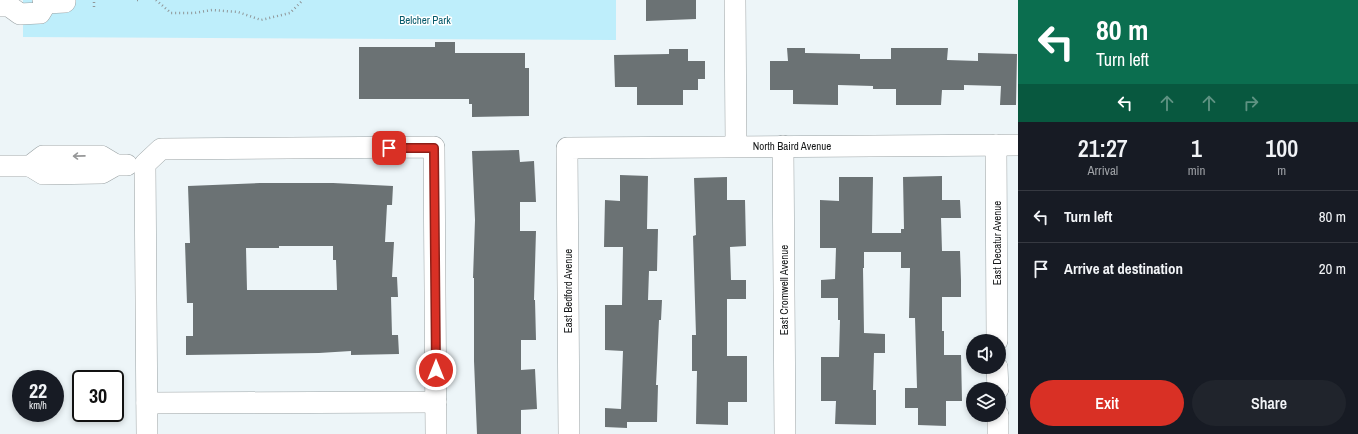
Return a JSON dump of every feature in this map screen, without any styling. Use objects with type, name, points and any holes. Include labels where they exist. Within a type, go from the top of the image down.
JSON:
[{"type":"street","points":[[735,0],[736,146]]},
{"type":"street","points":[[8,4],[20,14],[40,13],[52,1]]},
{"type":"street","name":"East Decatur Avenue","points":[[996,145],[997,334]]},
{"type":"street","name":"North Baird Avenue","points":[[567,148],[1018,145]]},
{"type":"street","name":"East Cromwell Avenue","points":[[783,146],[785,434]]},
{"type":"street","points":[[0,166],[30,166],[43,156],[101,156],[116,165],[145,164],[161,150],[434,148],[436,434]]},
{"type":"street","name":"East Bedford Avenue","points":[[567,148],[569,434]]},
{"type":"street","points":[[145,164],[147,434]]},
{"type":"street","points":[[147,403],[436,402]]},
{"type":"street","points":[[998,422],[998,434]]},
{"type":"path","points":[[94,0],[94,7]]},
{"type":"path","points":[[156,0],[171,13],[194,13],[212,10],[238,12],[261,20],[290,13],[303,0]]},
{"type":"green space","name":"Belcher Park","points":[[23,0],[616,0],[616,40],[23,37]]},
{"type":"building","points":[[646,0],[696,0],[696,19],[646,21]]},
{"type":"building","points":[[435,42],[455,42],[455,53],[525,53],[525,68],[529,68],[529,116],[472,117],[472,104],[469,104],[469,99],[359,99],[359,47],[435,47]]},
{"type":"building","points":[[787,48],[805,48],[805,53],[860,54],[860,59],[891,59],[891,48],[948,48],[947,60],[978,61],[978,53],[1017,54],[1016,105],[1000,105],[1001,86],[964,85],[964,90],[942,90],[941,105],[896,105],[896,89],[873,89],[873,86],[838,85],[838,105],[793,104],[793,90],[770,90],[770,61],[788,61]]},
{"type":"building","points":[[669,49],[688,49],[688,61],[705,61],[705,79],[698,79],[698,90],[683,90],[683,105],[637,105],[637,87],[615,87],[614,55],[669,54]]},
{"type":"building","points":[[519,150],[520,162],[534,161],[536,202],[520,202],[520,231],[536,231],[534,300],[536,340],[521,340],[521,370],[535,369],[537,409],[521,410],[521,434],[477,434],[473,278],[475,220],[472,151]]},
{"type":"building","points":[[620,175],[648,176],[647,229],[658,229],[657,271],[649,271],[648,300],[662,300],[661,320],[659,320],[656,385],[658,385],[657,422],[627,422],[627,428],[605,427],[605,408],[621,409],[623,351],[605,350],[605,305],[622,305],[623,247],[604,247],[605,200],[620,201]]},
{"type":"building","points":[[942,176],[942,200],[960,200],[961,218],[941,218],[942,251],[960,251],[961,280],[961,297],[942,297],[942,331],[944,331],[944,355],[961,355],[962,401],[946,401],[946,426],[918,425],[918,408],[905,408],[905,388],[917,388],[915,318],[909,318],[910,268],[901,268],[901,252],[864,252],[864,333],[885,334],[885,353],[874,353],[873,390],[876,390],[876,425],[835,424],[836,401],[821,401],[821,357],[839,357],[840,320],[838,320],[838,298],[821,298],[821,280],[835,279],[836,248],[820,248],[820,200],[839,201],[839,177],[873,177],[872,233],[901,233],[901,229],[904,229],[903,177]]},
{"type":"building","points":[[727,177],[727,200],[745,200],[746,246],[730,247],[731,280],[746,280],[746,299],[727,299],[727,356],[747,356],[747,402],[728,402],[728,425],[696,424],[697,371],[692,371],[692,335],[696,335],[693,236],[696,235],[694,178]]},
{"type":"building","points":[[260,183],[333,183],[393,186],[392,205],[387,205],[385,242],[394,242],[392,277],[397,277],[398,297],[391,297],[392,335],[398,335],[399,354],[351,355],[351,351],[319,353],[186,355],[186,336],[193,336],[193,303],[187,303],[185,243],[190,243],[188,186]],"holes":[[[279,246],[333,246],[333,260],[336,260],[337,290],[247,290],[246,248],[279,248]]]},
{"type":"route","points":[[389,148],[434,148],[436,370]]}]
